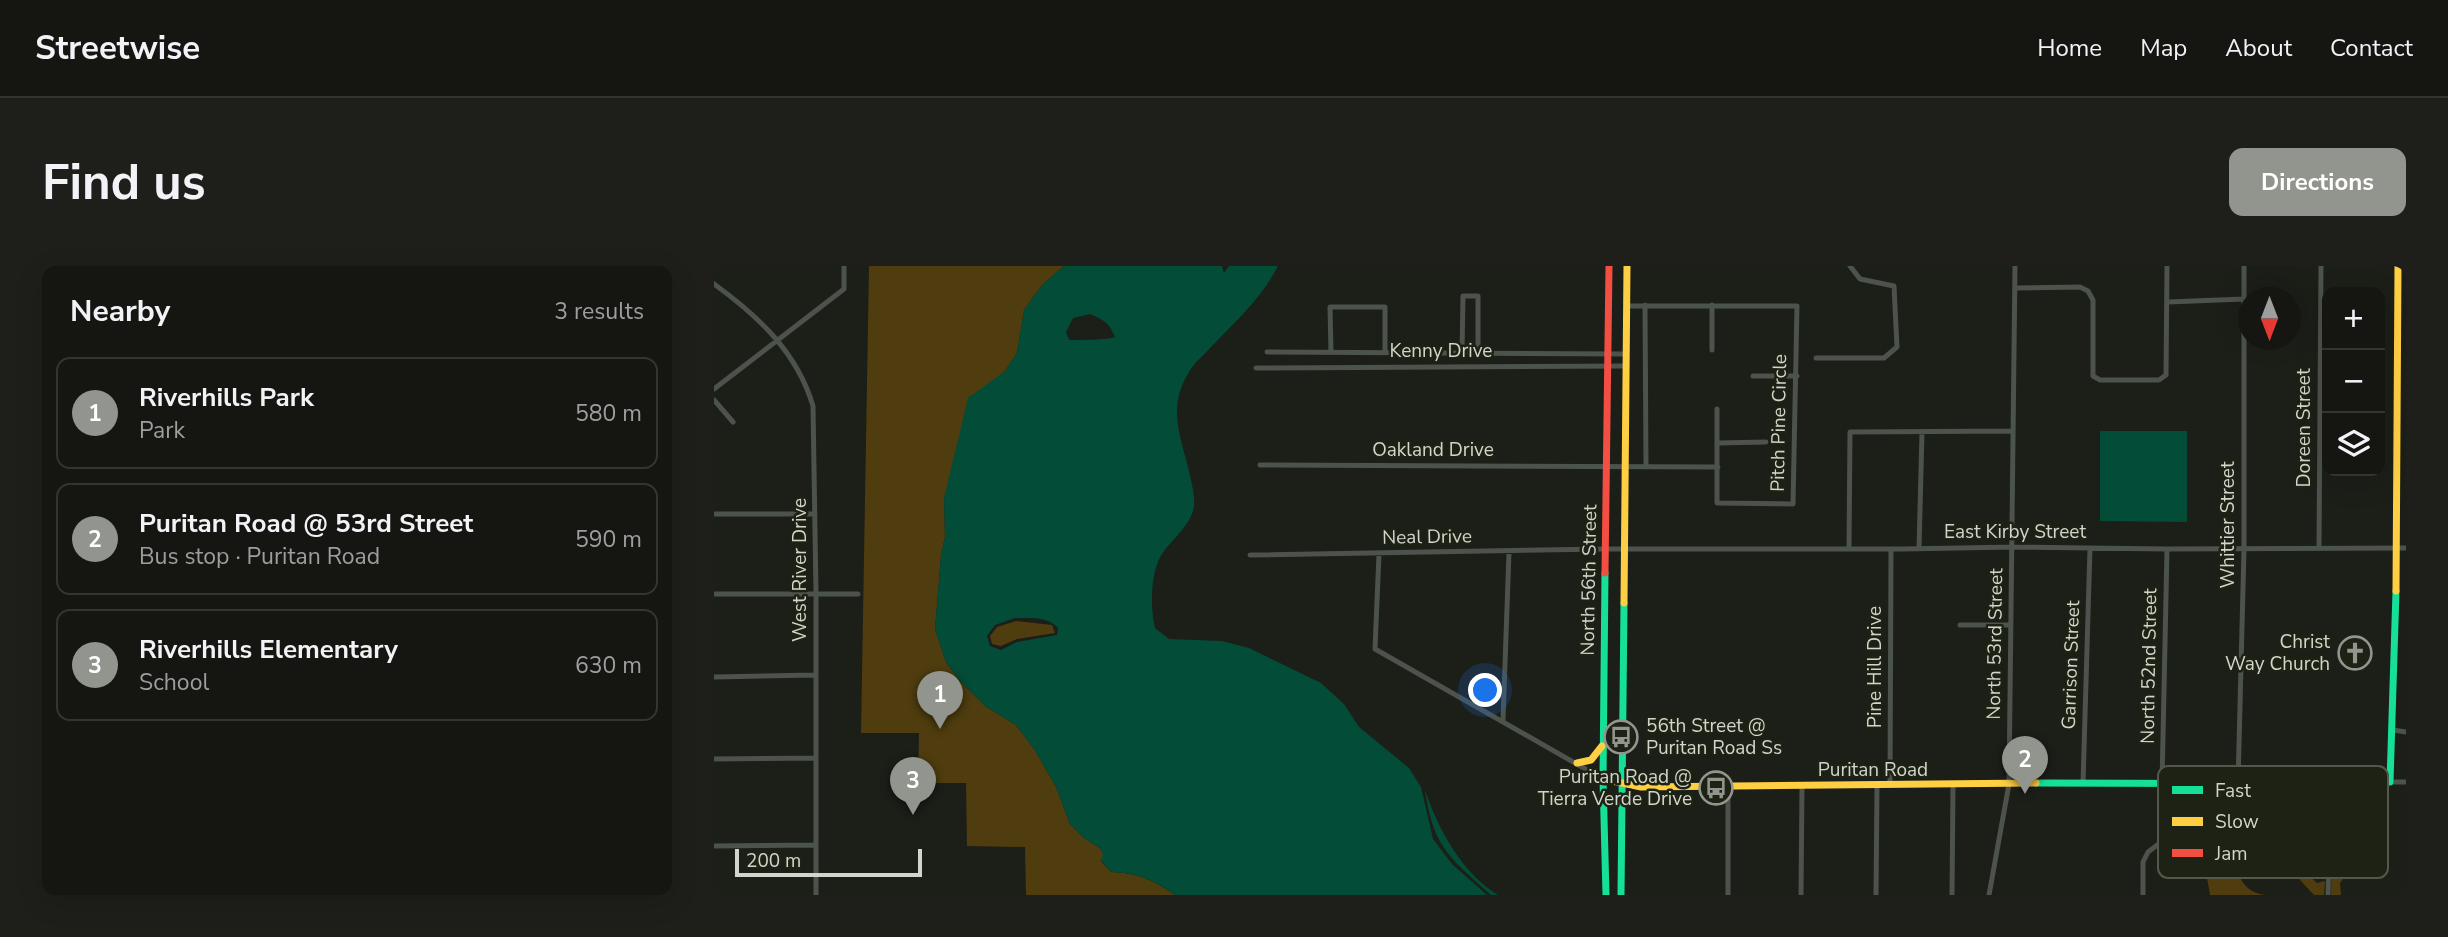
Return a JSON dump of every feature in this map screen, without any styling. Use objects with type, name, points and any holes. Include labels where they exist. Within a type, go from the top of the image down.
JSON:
[{"type":"main road","name":"North 56th Street","points":[[1606,895],[1603,743],[1609,266]]},
{"type":"main road","name":"North 56th Street","points":[[1621,895],[1628,266]]},
{"type":"main road","points":[[2390,782],[2397,547],[2402,485],[2398,266]]},
{"type":"main road","points":[[1604,650],[1623,650]]},
{"type":"main road","points":[[1577,763],[1591,760],[1603,743]]},
{"type":"main road","name":"Puritan Road","points":[[1603,779],[1641,787],[2158,784]]},
{"type":"street","points":[[714,389],[844,289],[844,266]]},
{"type":"street","points":[[1816,358],[1884,358],[1897,347],[1894,286],[1860,279],[1850,266]]},
{"type":"street","name":"North 53rd Street","points":[[1989,895],[2009,784],[2015,266]]},
{"type":"street","points":[[2015,288],[2080,286],[2088,291],[2093,300],[2093,376],[2100,380],[2159,380],[2166,375],[2167,266]]},
{"type":"street","name":"Whittier Street","points":[[2244,266],[2244,287]]},
{"type":"street","name":"Doreen Street","points":[[2319,548],[2321,266]]},
{"type":"street","name":"West River Drive","points":[[714,284],[744,306],[779,341],[806,382],[813,406],[816,895]]},
{"type":"street","points":[[1462,353],[1463,296],[1478,296],[1478,352]]},
{"type":"street","points":[[2168,302],[2238,299]]},
{"type":"street","points":[[1645,305],[1646,466]]},
{"type":"street","points":[[1712,305],[1712,350]]},
{"type":"street","name":"Pitch Pine Circle","points":[[1627,306],[1797,306],[1793,504],[1717,503],[1718,467]]},
{"type":"street","points":[[1331,352],[1330,307],[1385,307],[1385,352]]},
{"type":"street","name":"Whittier Street","points":[[2238,766],[2244,549],[2244,350]]},
{"type":"street","points":[[1267,352],[1626,354]]},
{"type":"street","name":"Kenny Drive","points":[[1256,368],[1626,366]]},
{"type":"street","points":[[1753,376],[1797,376]]},
{"type":"street","points":[[714,400],[733,422]]},
{"type":"street","points":[[1624,466],[1718,467],[1717,409]]},
{"type":"street","points":[[1849,548],[1850,432],[2012,431]]},
{"type":"street","points":[[1919,549],[1922,432]]},
{"type":"street","points":[[1718,443],[1766,442]]},
{"type":"street","name":"Oakland Drive","points":[[1260,465],[1624,466]]},
{"type":"street","points":[[714,513],[815,514]]},
{"type":"street","name":"Garrison Street","points":[[2083,783],[2090,548]]},
{"type":"street","name":"East Kirby Street","points":[[1605,549],[2406,548]]},
{"type":"street","name":"Neal Drive","points":[[1250,555],[1605,549]]},
{"type":"street","name":"Pine Hill Drive","points":[[1889,785],[1891,549]]},
{"type":"street","name":"North 52nd Street","points":[[2162,766],[2167,549]]},
{"type":"street","points":[[1503,720],[1508,552]]},
{"type":"street","name":"Puritan Road","points":[[1379,554],[1375,649],[1603,779]]},
{"type":"street","points":[[714,594],[858,594]]},
{"type":"street","points":[[1960,625],[2010,625]]},
{"type":"street","points":[[2396,646],[2406,646]]},
{"type":"street","points":[[714,677],[816,675]]},
{"type":"street","points":[[2393,730],[2406,732]]},
{"type":"street","points":[[714,758],[816,758]]},
{"type":"street","name":"Puritan Road","points":[[2390,782],[2406,782]]},
{"type":"street","points":[[1727,785],[1728,895]]},
{"type":"street","points":[[1952,895],[1953,785]]},
{"type":"street","points":[[1801,895],[1802,786]]},
{"type":"street","points":[[1876,895],[1877,786]]},
{"type":"street","points":[[2143,895],[2143,862],[2148,852],[2158,844]]},
{"type":"street","points":[[714,846],[816,845]]},
{"type":"shaded area","points":[[869,266],[1064,266],[1043,284],[1024,310],[1017,353],[1005,371],[989,384],[944,498],[945,537],[935,629],[946,662],[960,681],[985,706],[1016,725],[1035,750],[1056,787],[1070,824],[1084,838],[1100,848],[1104,855],[1101,861],[1111,872],[1145,878],[1175,895],[1026,895],[1025,847],[967,846],[966,783],[918,783],[919,733],[861,733]]},
{"type":"shaded area","points":[[1064,266],[1222,266],[1224,273],[1229,266],[1278,266],[1256,300],[1193,366],[1182,386],[1178,400],[1178,426],[1192,486],[1194,507],[1182,530],[1159,559],[1156,568],[1152,599],[1155,628],[1169,639],[1222,641],[1249,648],[1321,683],[1344,704],[1359,727],[1409,768],[1421,787],[1433,839],[1452,864],[1487,895],[1175,895],[1145,878],[1111,872],[1101,860],[1103,855],[1100,848],[1084,838],[1070,824],[1056,787],[1035,750],[1016,725],[985,706],[960,681],[946,662],[935,629],[945,537],[944,498],[968,398],[1005,371],[1017,353],[1024,310],[1043,284]],"holes":[[[1090,314],[1106,322],[1115,337],[1069,340],[1066,332],[1073,318]],[[1015,618],[1049,621],[1058,628],[1057,635],[1017,642],[1001,650],[990,646],[987,636],[995,625]]]},
{"type":"shaded area","points":[[2100,431],[2187,431],[2187,522],[2100,521]]},
{"type":"shaded area","points":[[1016,621],[1052,625],[1055,633],[1017,639],[1001,646],[992,644],[990,636],[997,627]]},
{"type":"shaded area","points":[[1425,790],[1444,835],[1453,849],[1473,875],[1498,895],[1491,895],[1454,861],[1446,850],[1433,825]]},
{"type":"shaded area","points":[[2207,878],[2240,878],[2254,892],[2266,895],[2210,895]]},
{"type":"shaded area","points":[[2298,878],[2312,878],[2317,883],[2325,881],[2324,895],[2314,895]]},
{"type":"shaded area","points":[[2331,878],[2343,878],[2340,883],[2341,895],[2331,895]]},
{"type":"traffic: fast","points":[[1605,573],[1603,779],[1606,895]]},
{"type":"traffic: fast","points":[[2388,782],[2396,591]]},
{"type":"traffic: fast","points":[[1621,895],[1624,603]]},
{"type":"traffic: fast","points":[[2036,783],[2158,783]]},
{"type":"traffic: slow","points":[[1624,603],[1627,266]]},
{"type":"traffic: slow","points":[[2396,591],[2398,266]]},
{"type":"traffic: slow","points":[[1577,763],[1591,760],[1602,746]]},
{"type":"traffic: slow","points":[[1603,779],[1641,787],[2036,783]]},
{"type":"traffic: jam","points":[[1605,573],[1609,266]]},
{"type":"place","name":"Christ Way Church","points":[[2355,653]]},
{"type":"place","name":"Riverhills Park","points":[[940,729]]},
{"type":"place","name":"56th Street @ Puritan Road Ss","points":[[1621,737]]},
{"type":"place","name":"Puritan Road @ Tierra Verde Drive","points":[[1716,788]]},
{"type":"place","name":"Puritan Road @ 53rd Street","points":[[2025,794]]},
{"type":"place","name":"Riverhills Elementary","points":[[913,815]]}]
